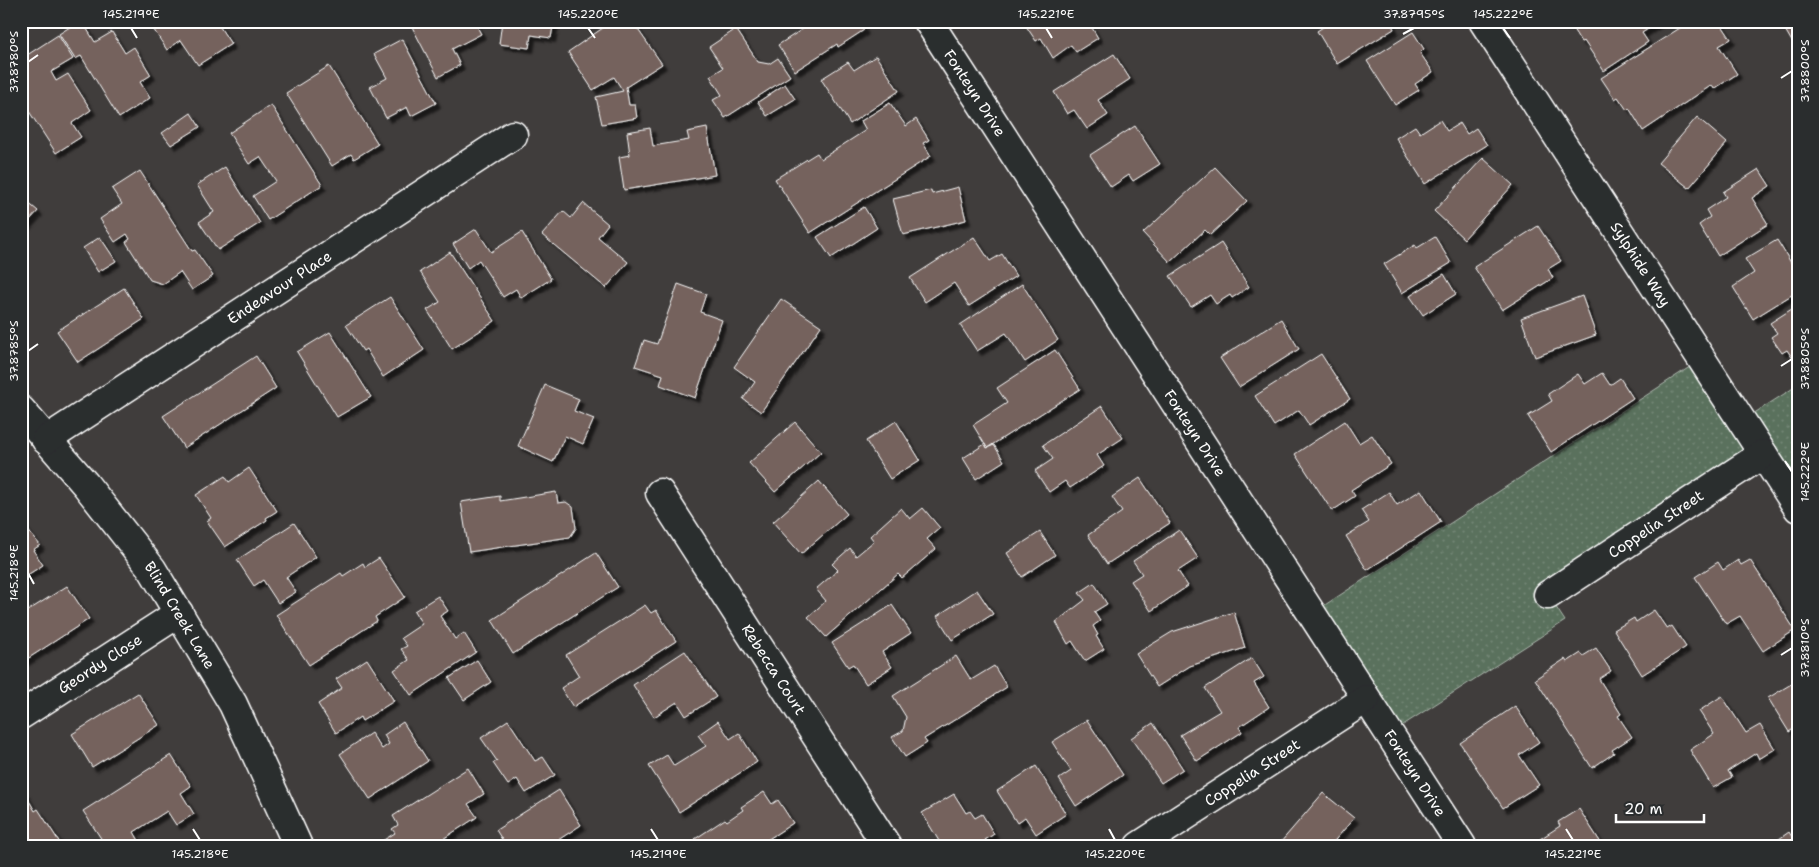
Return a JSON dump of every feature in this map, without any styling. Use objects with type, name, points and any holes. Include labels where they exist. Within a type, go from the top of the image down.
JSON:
[{"type":"street","name":"Fonteyn Drive","points":[[928,21],[1462,846]]},
{"type":"street","name":"Sylphide Way","points":[[1483,21],[1798,508]]},
{"type":"street","name":"Endeavour Place","points":[[46,440],[513,135]]},
{"type":"street","name":"Blind Creek Lane","points":[[21,410],[124,532],[152,569],[233,704],[298,846]]},
{"type":"street","name":"Coppelia Street","points":[[1548,595],[1763,454]]},
{"type":"street","name":"Rebecca Court","points":[[660,493],[887,846]]},
{"type":"street","name":"Geordy Close","points":[[21,715],[179,613]]},
{"type":"street","name":"Coppelia Street","points":[[1139,846],[1366,699]]},
{"type":"green space","points":[[1702,359],[1742,421],[1798,385],[1798,468],[1780,480],[1763,454],[1548,595],[1565,621],[1389,734],[1311,614]]},
{"type":"building","points":[[82,21],[95,42],[112,32],[125,53],[134,47],[151,75],[140,82],[150,98],[119,118],[81,56],[75,59],[59,34]]},
{"type":"building","points":[[148,21],[216,21],[231,44],[198,65],[181,40],[167,50]]},
{"type":"building","points":[[409,21],[474,21],[481,34],[452,49],[460,65],[438,77]]},
{"type":"building","points":[[502,21],[554,21],[551,38],[531,35],[529,48],[499,44]]},
{"type":"building","points":[[613,21],[632,21],[662,64],[626,87],[629,105],[635,105],[637,118],[602,124],[596,97],[623,91],[614,77],[593,90],[568,52]]},
{"type":"building","points":[[806,21],[858,21],[864,30],[838,47],[837,44],[795,71],[778,45],[809,25]]},
{"type":"building","points":[[1026,21],[1088,21],[1098,38],[1076,52],[1071,45],[1053,58],[1041,38],[1036,41],[1024,23]]},
{"type":"building","points":[[1332,21],[1390,21],[1394,29],[1337,64],[1317,31]]},
{"type":"building","points":[[1568,21],[1660,21],[1642,33],[1648,42],[1604,71],[1584,41],[1581,42]]},
{"type":"building","points":[[1691,21],[1719,21],[1731,39],[1719,46],[1737,74],[1714,89],[1712,85],[1643,131],[1629,108],[1627,110],[1618,97],[1615,99],[1601,78]]},
{"type":"building","points":[[1780,21],[1798,21],[1798,52]]},
{"type":"building","points":[[736,29],[758,62],[769,64],[778,58],[790,76],[725,118],[713,100],[722,95],[710,76],[723,68],[709,47]]},
{"type":"building","points":[[1413,32],[1424,49],[1420,53],[1433,72],[1415,84],[1419,90],[1395,105],[1367,61]]},
{"type":"building","points":[[58,35],[73,59],[51,72],[56,81],[68,74],[91,110],[72,123],[81,137],[56,153],[21,99],[21,59]]},
{"type":"building","points":[[402,39],[436,103],[411,116],[407,107],[386,118],[370,87],[387,78],[374,54]]},
{"type":"building","points":[[1114,54],[1130,79],[1098,100],[1108,115],[1087,129],[1074,110],[1067,114],[1054,92]]},
{"type":"building","points":[[876,56],[899,91],[850,124],[821,79],[848,62],[854,70]]},
{"type":"building","points":[[329,66],[378,144],[354,159],[351,154],[332,166],[286,93]]},
{"type":"building","points":[[785,84],[795,99],[767,116],[758,102]]},
{"type":"building","points":[[890,103],[906,126],[916,119],[929,140],[923,143],[931,156],[810,233],[775,179],[817,153],[821,159],[866,130],[861,121]]},
{"type":"building","points":[[271,105],[322,185],[268,220],[253,196],[276,181],[260,157],[249,164],[229,133]]},
{"type":"building","points":[[191,113],[200,127],[171,145],[162,133]]},
{"type":"building","points":[[1697,117],[1727,143],[1689,188],[1658,163]]},
{"type":"building","points":[[1440,120],[1447,131],[1460,123],[1467,134],[1476,128],[1487,145],[1425,184],[1396,138],[1415,126],[1420,133]]},
{"type":"building","points":[[1135,126],[1160,164],[1133,181],[1129,175],[1111,187],[1090,155]]},
{"type":"building","points":[[650,128],[653,146],[689,140],[687,132],[707,128],[715,175],[624,190],[619,157],[630,155],[627,132]]},
{"type":"building","points":[[1483,158],[1513,185],[1464,239],[1434,211]]},
{"type":"building","points":[[225,167],[260,223],[218,250],[199,222],[214,212],[197,185]]},
{"type":"building","points":[[1215,167],[1247,201],[1210,235],[1205,230],[1170,262],[1143,233]]},
{"type":"building","points":[[1759,169],[1770,186],[1752,198],[1768,224],[1718,256],[1699,225],[1710,217],[1706,210],[1726,197],[1723,192]]},
{"type":"building","points":[[140,171],[192,251],[195,250],[213,276],[192,290],[180,272],[163,284],[150,280],[126,242],[130,239],[127,234],[115,242],[100,219],[122,204],[112,189]]},
{"type":"building","points":[[958,187],[966,220],[903,235],[893,199],[931,190],[932,194]]},
{"type":"building","points":[[21,197],[38,211],[21,230]]},
{"type":"building","points":[[583,203],[608,224],[598,237],[628,262],[606,288],[542,235],[563,211],[571,218]]},
{"type":"building","points":[[864,207],[877,228],[831,258],[817,237]]},
{"type":"building","points":[[1538,226],[1561,261],[1548,269],[1553,278],[1502,310],[1474,267]]},
{"type":"building","points":[[476,229],[491,252],[522,232],[551,279],[521,298],[516,289],[503,297],[479,260],[468,268],[453,244]]},
{"type":"building","points":[[100,237],[116,261],[98,272],[83,248]]},
{"type":"building","points":[[974,237],[990,261],[1002,254],[1016,276],[969,306],[954,283],[925,302],[910,278]]},
{"type":"building","points":[[1435,237],[1451,263],[1402,293],[1384,264],[1415,245],[1417,248]]},
{"type":"building","points":[[1777,240],[1798,274],[1798,291],[1753,319],[1733,287],[1754,273],[1745,259]]},
{"type":"building","points":[[1221,243],[1249,287],[1232,298],[1230,295],[1216,304],[1210,295],[1191,307],[1170,276]]},
{"type":"building","points":[[450,252],[495,321],[452,349],[427,310],[440,302],[420,272]]},
{"type":"building","points":[[1444,274],[1456,294],[1423,315],[1410,296]]},
{"type":"building","points":[[678,284],[706,294],[700,312],[722,320],[695,398],[660,385],[663,375],[635,366],[644,340],[657,344]]},
{"type":"building","points":[[1022,284],[1058,340],[1025,362],[1006,333],[977,351],[960,325]]},
{"type":"building","points":[[124,288],[144,319],[78,362],[57,331]]},
{"type":"building","points":[[1582,296],[1596,335],[1535,357],[1521,318]]},
{"type":"building","points":[[390,297],[424,350],[383,377],[366,349],[363,351],[346,325]]},
{"type":"building","points":[[781,299],[821,326],[761,412],[743,399],[755,382],[734,367]]},
{"type":"building","points":[[1798,305],[1798,366],[1787,350],[1782,353],[1771,337],[1777,333],[1770,323]]},
{"type":"building","points":[[1281,319],[1299,349],[1239,387],[1220,358]]},
{"type":"building","points":[[330,332],[371,397],[337,417],[297,352]]},
{"type":"building","points":[[1055,350],[1080,389],[987,448],[973,425],[1007,403],[997,388]]},
{"type":"building","points":[[1321,354],[1350,399],[1309,425],[1299,410],[1274,426],[1255,396]]},
{"type":"building","points":[[256,356],[276,388],[184,448],[163,416]]},
{"type":"building","points":[[1602,373],[1610,385],[1620,378],[1633,398],[1551,452],[1528,416],[1552,401],[1548,394],[1578,374],[1585,384]]},
{"type":"building","points":[[545,385],[579,399],[574,411],[594,419],[583,444],[565,436],[553,462],[518,446]]},
{"type":"building","points":[[1102,406],[1123,438],[1097,455],[1104,466],[1070,488],[1065,481],[1049,492],[1035,471],[1053,459],[1043,445]]},
{"type":"building","points":[[896,421],[920,460],[890,479],[866,441]]},
{"type":"building","points":[[1345,421],[1359,443],[1372,435],[1391,464],[1351,490],[1355,496],[1332,511],[1295,454]]},
{"type":"building","points":[[795,422],[821,452],[775,492],[749,463]]},
{"type":"building","points":[[985,444],[987,448],[994,445],[1004,461],[976,479],[963,458]]},
{"type":"building","points":[[249,468],[277,511],[266,518],[267,520],[225,547],[207,521],[211,518],[196,495],[225,476],[229,482]]},
{"type":"building","points":[[1140,478],[1170,523],[1107,564],[1088,535],[1122,512],[1112,497]]},
{"type":"building","points":[[819,481],[847,514],[801,554],[773,522]]},
{"type":"building","points":[[1421,490],[1441,522],[1367,570],[1346,536],[1369,522],[1361,510],[1389,492],[1397,505]]},
{"type":"building","points":[[556,492],[558,503],[566,502],[573,507],[576,528],[570,537],[469,552],[461,502],[500,496],[500,501]]},
{"type":"building","points":[[901,508],[910,519],[923,508],[940,528],[927,539],[936,549],[902,578],[898,574],[826,637],[808,617],[826,601],[816,589],[838,570],[832,564],[850,548],[856,556],[874,541],[870,536]]},
{"type":"building","points":[[21,522],[40,545],[33,550],[43,565],[21,579]]},
{"type":"building","points":[[294,523],[316,557],[286,577],[296,592],[278,603],[263,580],[254,586],[237,560]]},
{"type":"building","points":[[1179,530],[1198,558],[1178,571],[1188,586],[1151,611],[1131,581],[1142,574],[1133,561]]},
{"type":"building","points":[[1040,532],[1055,555],[1022,577],[1007,553]]},
{"type":"building","points":[[596,553],[618,587],[513,654],[492,620]]},
{"type":"building","points":[[379,558],[405,597],[375,617],[377,621],[309,665],[276,615],[341,573],[343,576],[363,563],[365,567]]},
{"type":"building","points":[[1738,560],[1741,565],[1750,560],[1795,630],[1763,651],[1740,616],[1726,624],[1695,577],[1718,562],[1723,570]]},
{"type":"building","points":[[1094,583],[1107,604],[1094,612],[1100,621],[1093,626],[1098,635],[1096,636],[1104,649],[1085,661],[1072,641],[1068,644],[1056,622],[1085,600],[1079,593]]},
{"type":"building","points":[[67,586],[89,619],[21,663],[21,615]]},
{"type":"building","points":[[977,590],[993,614],[952,640],[937,616]]},
{"type":"building","points":[[438,596],[448,611],[440,616],[455,639],[464,633],[476,652],[411,695],[394,670],[409,660],[401,649],[407,646],[401,638],[422,624],[414,611]]},
{"type":"building","points":[[645,605],[651,613],[656,610],[676,641],[573,707],[561,688],[579,676],[566,655]]},
{"type":"building","points":[[892,605],[911,633],[882,652],[892,667],[866,684],[853,664],[848,667],[832,643]]},
{"type":"building","points":[[1654,610],[1667,629],[1672,626],[1686,647],[1642,675],[1614,630],[1634,618],[1636,622]]},
{"type":"building","points":[[1234,612],[1245,648],[1190,666],[1157,687],[1136,654],[1172,632]]},
{"type":"building","points":[[1596,648],[1611,671],[1599,679],[1621,714],[1618,716],[1632,737],[1612,750],[1614,753],[1592,768],[1535,679],[1565,659],[1567,662],[1581,653],[1583,656]]},
{"type":"building","points":[[685,651],[716,697],[686,716],[677,702],[654,717],[633,685]]},
{"type":"building","points":[[956,656],[971,680],[994,666],[1007,687],[924,739],[927,743],[905,757],[892,737],[903,731],[906,717],[893,696]]},
{"type":"building","points":[[1252,658],[1264,677],[1254,683],[1269,707],[1239,727],[1242,732],[1197,761],[1180,735],[1220,711],[1205,688]]},
{"type":"building","points":[[367,659],[394,701],[362,721],[360,717],[336,733],[318,704],[342,688],[336,679]]},
{"type":"building","points":[[477,660],[491,682],[464,700],[449,678]]},
{"type":"building","points":[[1798,680],[1798,726],[1789,732],[1768,698]]},
{"type":"building","points":[[138,693],[159,725],[92,767],[72,734]]},
{"type":"building","points":[[1722,696],[1746,733],[1760,725],[1775,749],[1759,759],[1756,753],[1728,771],[1732,777],[1713,788],[1690,750],[1714,734],[1699,711]]},
{"type":"building","points":[[1515,706],[1539,742],[1519,755],[1539,785],[1503,808],[1460,743]]},
{"type":"building","points":[[508,720],[535,761],[543,757],[555,775],[526,793],[517,779],[508,785],[493,763],[497,761],[481,738]]},
{"type":"building","points":[[1087,720],[1123,775],[1076,806],[1059,779],[1071,771],[1052,742]]},
{"type":"building","points":[[718,721],[730,739],[739,733],[757,762],[679,812],[649,766],[667,755],[674,766],[706,746],[698,735]]},
{"type":"building","points":[[403,722],[428,761],[370,799],[340,754],[371,733],[382,749],[389,744],[384,735]]},
{"type":"building","points":[[1153,723],[1183,769],[1161,783],[1131,738]]},
{"type":"building","points":[[171,755],[191,786],[181,793],[194,814],[176,825],[167,811],[134,832],[141,844],[138,846],[106,846],[83,811]]},
{"type":"building","points":[[1036,766],[1066,814],[1036,834],[1025,817],[1017,823],[997,791]]},
{"type":"building","points":[[468,768],[484,794],[468,804],[477,817],[432,846],[374,846],[395,833],[392,829],[398,825],[393,816]]},
{"type":"building","points":[[559,790],[581,825],[549,846],[506,846],[496,830]]},
{"type":"building","points":[[24,792],[35,811],[38,809],[62,846],[21,846],[21,794]]},
{"type":"building","points":[[764,792],[772,804],[778,800],[793,823],[758,846],[699,846],[695,839],[725,819],[727,821],[743,810],[741,807]]},
{"type":"building","points":[[1323,793],[1354,818],[1330,846],[1283,846],[1280,843]]},
{"type":"building","points":[[954,794],[966,813],[970,811],[975,818],[982,814],[994,834],[985,840],[988,846],[942,846],[922,813]]},
{"type":"building","points":[[1579,809],[1603,846],[1544,846],[1540,839],[1560,826],[1558,822]]},
{"type":"building","points":[[1789,832],[1795,842],[1798,840],[1798,846],[1769,846]]}]
